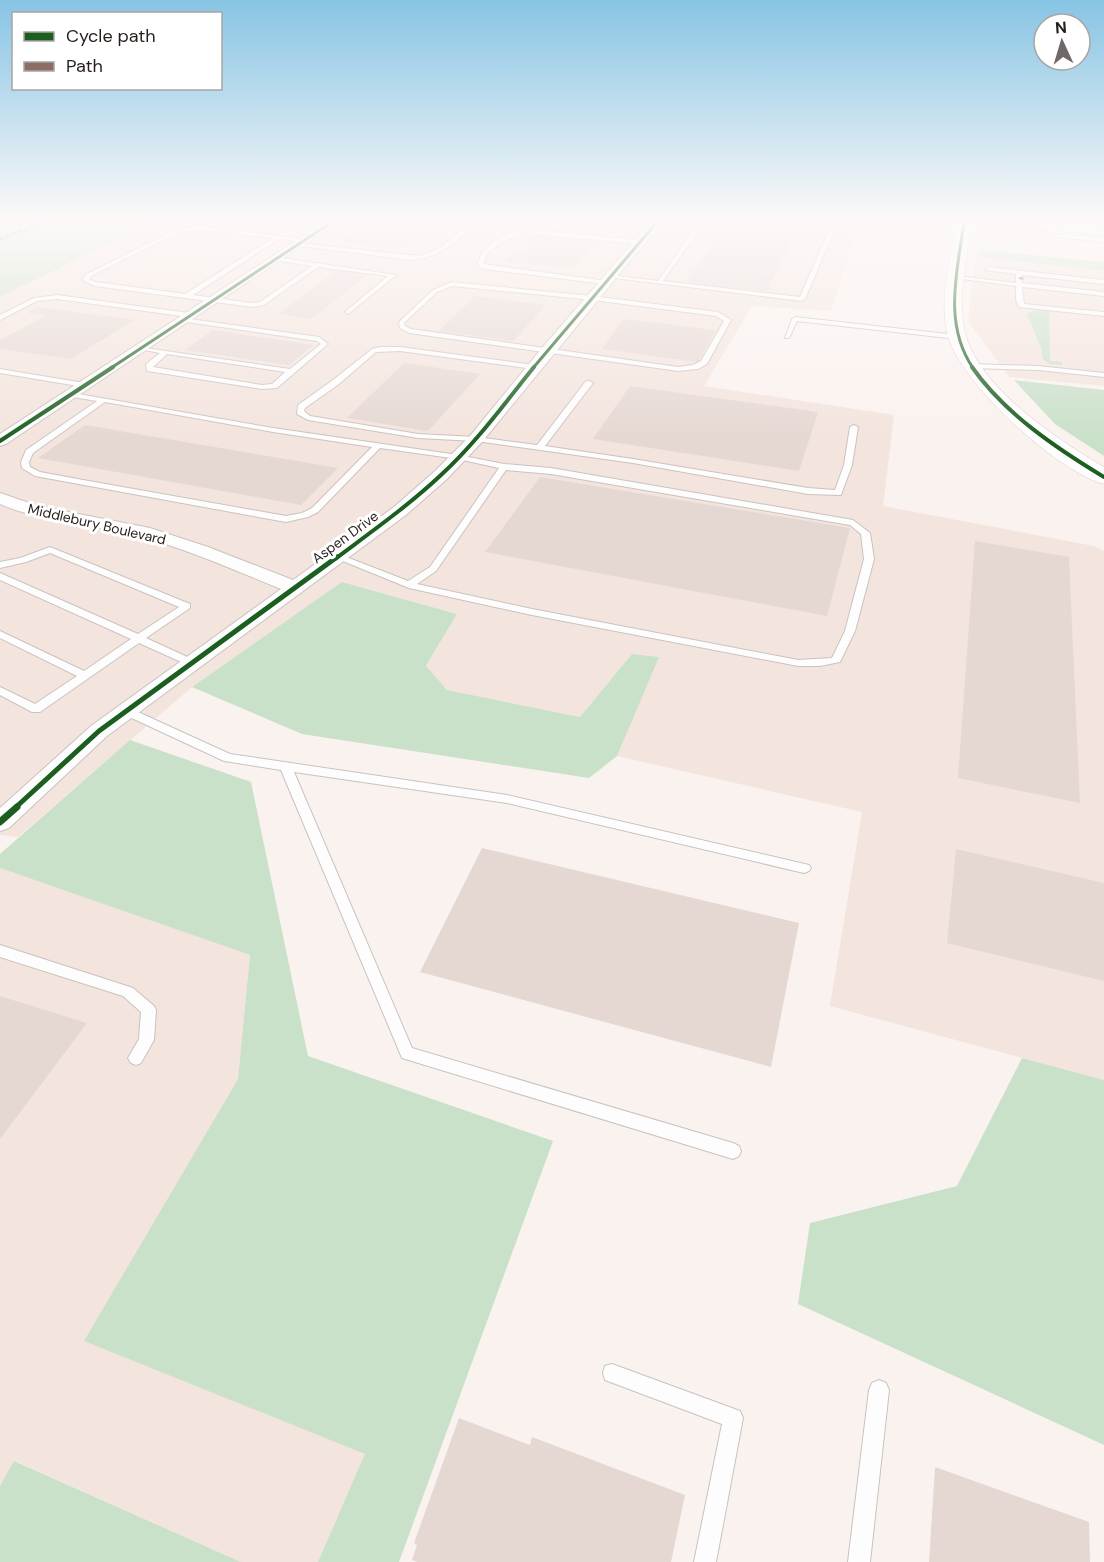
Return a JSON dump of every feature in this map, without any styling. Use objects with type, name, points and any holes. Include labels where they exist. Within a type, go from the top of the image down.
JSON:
[{"type":"street","points":[[0,441],[221,295]]},
{"type":"street","name":"Aspen Drive","points":[[0,822],[59,766],[127,711],[400,511],[476,439],[594,295]]},
{"type":"street","points":[[956,295],[954,313],[957,338],[972,366],[990,388],[1026,423],[1061,451],[1104,477]]},
{"type":"street","name":"Middlebury Boulevard","points":[[0,498],[25,508],[142,532],[190,547],[296,588]]},
{"type":"lane","points":[[179,295],[252,305],[262,304],[275,295]]},
{"type":"lane","points":[[348,312],[368,295]]},
{"type":"lane","points":[[431,295],[401,323],[402,327],[409,331],[678,369],[695,367],[704,362],[728,320],[718,314],[560,295]]},
{"type":"lane","points":[[765,295],[801,299],[803,295]]},
{"type":"lane","points":[[1019,295],[1021,306],[1104,314]]},
{"type":"lane","points":[[0,318],[36,299],[57,297],[319,339],[324,344],[274,386],[262,387],[150,369],[151,362],[165,352]]},
{"type":"lane","points":[[787,337],[795,319],[957,338]]},
{"type":"lane","points":[[140,348],[291,371]]},
{"type":"lane","points":[[534,368],[400,349],[374,350],[336,382],[301,407],[300,412],[308,418],[418,436],[476,439],[633,460],[808,491],[838,494],[848,465],[854,427]]},
{"type":"lane","points":[[972,366],[1038,368],[1104,375]]},
{"type":"lane","points":[[0,371],[84,385]]},
{"type":"lane","points":[[539,448],[589,383]]},
{"type":"lane","points":[[69,394],[377,446],[458,457],[504,467],[551,471],[853,523],[865,533],[869,559],[850,631],[836,660],[798,663],[532,612],[409,585],[338,557]]},
{"type":"lane","points":[[102,401],[29,452],[25,462],[26,468],[38,474],[83,483],[286,519],[299,517],[315,510],[377,446]]},
{"type":"lane","points":[[409,585],[433,569],[504,467]]},
{"type":"lane","points":[[0,565],[23,560],[50,550],[186,606],[36,709],[0,690]]},
{"type":"lane","points":[[0,576],[192,663]]},
{"type":"lane","points":[[0,634],[86,675]]},
{"type":"lane","points":[[127,711],[228,758],[507,799],[804,868]]},
{"type":"lane","points":[[286,768],[407,1053],[733,1151]]},
{"type":"lane","points":[[0,951],[128,992],[149,1010],[146,1040],[136,1058]]},
{"type":"lane","points":[[612,1373],[733,1418],[705,1562]]},
{"type":"lane","points":[[859,1562],[879,1390]]},
{"type":"shaded area","points":[[4,295],[836,295],[831,311],[752,306],[704,386],[894,415],[883,506],[1094,546],[1104,551],[1104,1080],[830,1006],[862,812],[617,756],[658,657],[632,654],[580,717],[447,690],[426,667],[457,614],[343,582],[192,687],[18,837],[0,835],[0,297]]},
{"type":"shaded area","points":[[971,295],[1104,295],[1104,386],[1009,377],[968,321]]},
{"type":"shaded area","points":[[0,868],[250,955],[238,1079],[85,1341],[366,1454],[318,1562],[241,1562],[15,1461],[0,1486]]},
{"type":"green space","points":[[1034,310],[1060,312],[1049,312],[1050,361],[1062,362],[1062,365],[1050,364],[1043,359],[1041,348],[1027,314]]},
{"type":"green space","points":[[1014,380],[1104,390],[1104,456],[1055,424]]},
{"type":"green space","points":[[342,582],[457,614],[426,666],[447,690],[580,717],[632,654],[659,657],[617,756],[589,778],[302,734],[192,687]]},
{"type":"green space","points":[[130,740],[251,782],[308,1056],[553,1141],[399,1562],[318,1562],[365,1454],[84,1341],[238,1079],[250,955],[0,868],[0,854]]},
{"type":"green space","points":[[1022,1058],[1104,1080],[1104,1445],[798,1304],[810,1223],[957,1186]]},
{"type":"green space","points":[[14,1461],[241,1562],[0,1562],[0,1486]]},
{"type":"building","points":[[304,295],[342,295],[311,319],[278,314]]},
{"type":"building","points":[[475,296],[546,305],[513,341],[439,331]]},
{"type":"building","points":[[38,307],[134,320],[71,359],[0,349],[0,340],[47,315],[27,313]]},
{"type":"building","points":[[624,319],[716,330],[698,362],[602,349]]},
{"type":"building","points":[[213,330],[314,345],[289,365],[185,350]]},
{"type":"building","points":[[404,363],[480,374],[428,431],[347,418]]},
{"type":"building","points":[[630,386],[818,412],[799,471],[593,439]]},
{"type":"building","points":[[85,425],[338,468],[301,505],[38,458]]},
{"type":"building","points":[[540,477],[850,528],[827,616],[485,552]]},
{"type":"building","points":[[975,541],[1069,557],[1080,803],[958,778]]},
{"type":"building","points":[[482,848],[799,923],[771,1067],[420,972]]},
{"type":"building","points":[[956,849],[1104,883],[1104,981],[947,943]]},
{"type":"building","points":[[0,996],[87,1023],[0,1139]]},
{"type":"building","points":[[459,1418],[530,1445],[532,1437],[685,1495],[671,1562],[417,1562],[412,1560],[417,1545],[414,1543]]},
{"type":"building","points":[[935,1467],[1089,1522],[1090,1562],[929,1562]]},
{"type":"cycle path","points":[[0,441],[221,295]]},
{"type":"cycle path","points":[[0,822],[99,731],[400,511],[441,475],[476,439],[595,295]]},
{"type":"cycle path","points":[[955,295],[957,336],[965,355],[979,376],[1018,416],[1041,435],[1104,477]]}]
